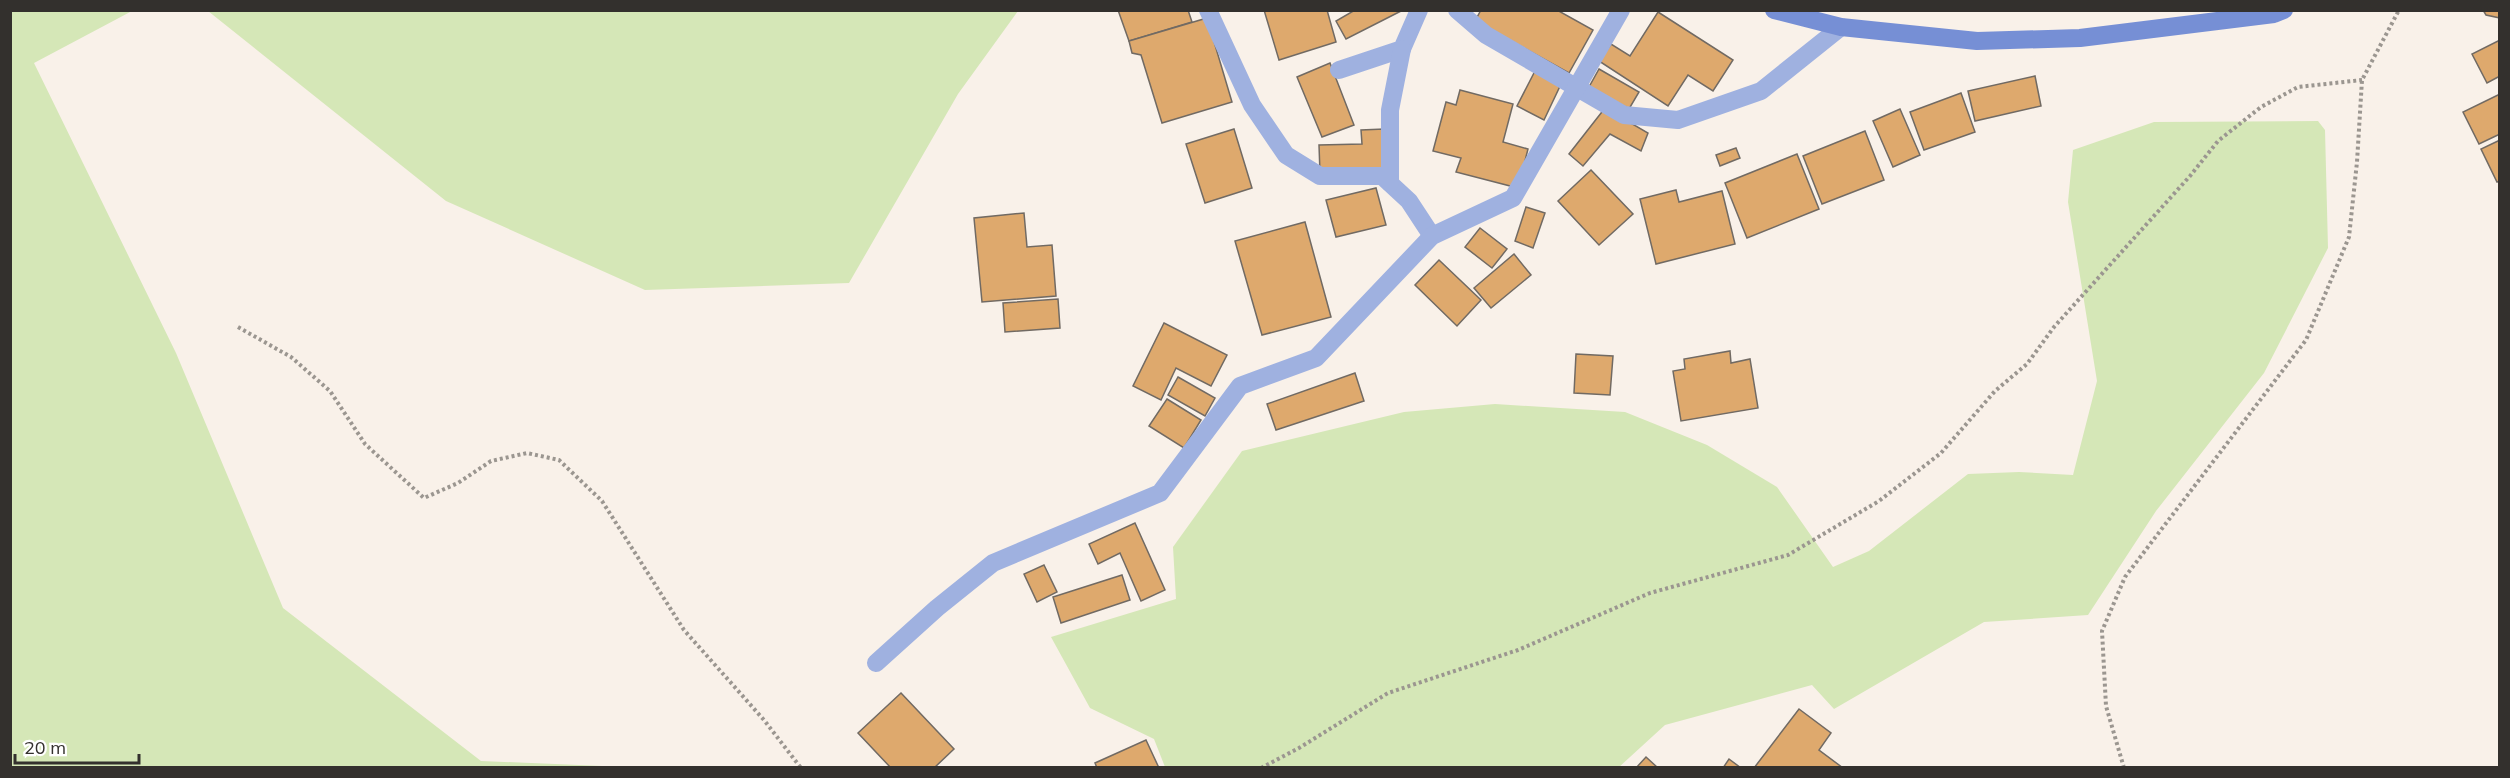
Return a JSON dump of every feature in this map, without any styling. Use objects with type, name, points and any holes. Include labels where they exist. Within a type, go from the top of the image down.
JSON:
[{"type":"street","points":[[1208,10],[1252,105],[1286,155],[1320,176],[1382,176],[1409,201],[1432,237]]},
{"type":"street","points":[[1390,183],[1390,110],[1402,49],[1419,10]]},
{"type":"street","points":[[1457,10],[1486,35],[1624,115],[1678,120],[1761,91],[1841,27]]},
{"type":"street","points":[[876,663],[937,608],[993,563],[1160,493],[1240,386],[1316,358],[1432,237],[1513,198],[1621,10]]},
{"type":"street","points":[[1774,10],[1841,27],[1977,41],[2080,38],[2274,14],[2284,10]]},
{"type":"street","points":[[1340,70],[1402,49]]},
{"type":"path","points":[[2124,768],[2106,706],[2102,631],[2125,577],[2306,340],[2349,237],[2362,80],[2399,10]]},
{"type":"path","points":[[1261,768],[1299,748],[1388,693],[1518,650],[1650,593],[1788,555],[1879,501],[1941,453],[1995,391],[2027,364],[2054,327],[2190,176],[2218,141],[2261,107],[2298,87],[2362,80]]},
{"type":"path","points":[[238,327],[291,357],[330,391],[365,444],[424,498],[458,483],[491,461],[527,453],[559,460],[602,501],[684,630],[757,711],[801,768]]},
{"type":"green space","points":[[10,11],[132,11],[34,63],[176,353],[283,608],[481,761],[626,767],[11,767]]},
{"type":"green space","points":[[208,11],[1018,11],[958,94],[849,283],[645,290],[446,201]]},
{"type":"green space","points":[[2318,121],[2325,130],[2328,248],[2264,373],[2156,511],[2088,615],[1984,622],[1834,709],[1812,685],[1665,725],[1618,768],[1165,767],[1154,739],[1090,708],[1051,637],[1176,599],[1173,547],[1242,451],[1404,412],[1495,404],[1625,412],[1707,445],[1777,487],[1833,567],[1869,551],[1968,474],[2019,472],[2073,475],[2097,381],[2068,202],[2073,150],[2154,122]]},
{"type":"building","points":[[1118,10],[1188,10],[1192,22],[1129,41]]},
{"type":"building","points":[[1264,10],[1327,10],[1336,42],[1279,60]]},
{"type":"building","points":[[1355,10],[1403,10],[1346,39],[1336,21]]},
{"type":"building","points":[[1481,10],[1557,10],[1593,30],[1569,73],[1475,21]]},
{"type":"building","points":[[2483,10],[2500,10],[2500,18],[2486,15]]},
{"type":"building","points":[[1658,12],[1733,60],[1713,91],[1688,75],[1668,106],[1599,61],[1611,44],[1630,56]]},
{"type":"building","points":[[1207,18],[1232,102],[1162,123],[1141,55],[1132,53],[1129,41]]},
{"type":"building","points":[[2500,40],[2500,76],[2487,83],[2472,54]]},
{"type":"building","points":[[1330,63],[1354,125],[1322,137],[1297,77]]},
{"type":"building","points":[[1599,69],[1639,92],[1629,109],[1589,87]]},
{"type":"building","points":[[1535,71],[1561,84],[1544,120],[1517,106]]},
{"type":"building","points":[[2035,76],[2041,106],[1975,121],[1968,91]]},
{"type":"building","points":[[1460,90],[1513,104],[1503,142],[1528,149],[1518,188],[1456,172],[1461,158],[1433,151],[1446,102],[1456,105]]},
{"type":"building","points":[[1961,93],[1975,132],[1924,150],[1910,112]]},
{"type":"building","points":[[2500,94],[2500,134],[2479,144],[2463,112]]},
{"type":"building","points":[[1605,108],[1648,133],[1641,151],[1610,134],[1583,166],[1569,154]]},
{"type":"building","points":[[1900,109],[1920,155],[1893,167],[1873,121]]},
{"type":"building","points":[[1234,129],[1252,188],[1205,203],[1186,144]]},
{"type":"building","points":[[1384,129],[1386,171],[1320,173],[1319,145],[1362,144],[1361,130]]},
{"type":"building","points":[[1865,131],[1884,180],[1822,204],[1803,156]]},
{"type":"building","points":[[2500,140],[2500,181],[2497,182],[2481,149]]},
{"type":"building","points":[[1736,148],[1740,158],[1720,166],[1716,155]]},
{"type":"building","points":[[1797,154],[1819,209],[1747,238],[1725,183]]},
{"type":"building","points":[[1591,170],[1633,214],[1599,245],[1558,201]]},
{"type":"building","points":[[1376,188],[1386,225],[1336,237],[1326,200]]},
{"type":"building","points":[[1676,190],[1679,202],[1722,191],[1735,244],[1656,264],[1640,199]]},
{"type":"building","points":[[1526,207],[1545,213],[1533,248],[1515,241]]},
{"type":"building","points":[[1024,213],[1027,247],[1052,245],[1056,296],[982,302],[974,218]]},
{"type":"building","points":[[1305,222],[1331,317],[1262,335],[1235,241]]},
{"type":"building","points":[[1480,228],[1507,249],[1492,268],[1465,247]]},
{"type":"building","points":[[1514,254],[1531,275],[1491,308],[1474,288]]},
{"type":"building","points":[[1439,260],[1481,300],[1457,326],[1415,285]]},
{"type":"building","points":[[1058,299],[1060,328],[1005,332],[1003,303]]},
{"type":"building","points":[[1164,323],[1227,355],[1211,386],[1176,368],[1161,400],[1133,386]]},
{"type":"building","points":[[1730,351],[1731,363],[1750,359],[1758,408],[1681,421],[1673,371],[1685,369],[1684,359]]},
{"type":"building","points":[[1576,354],[1613,356],[1610,395],[1574,393]]},
{"type":"building","points":[[1355,373],[1364,401],[1276,430],[1267,404]]},
{"type":"building","points":[[1178,377],[1215,398],[1205,416],[1168,395]]},
{"type":"building","points":[[1167,399],[1201,420],[1184,448],[1149,426]]},
{"type":"building","points":[[1135,523],[1165,590],[1141,601],[1120,553],[1098,564],[1089,544]]},
{"type":"building","points":[[1044,565],[1057,592],[1037,602],[1024,574]]},
{"type":"building","points":[[1122,575],[1130,600],[1061,623],[1053,597]]},
{"type":"building","points":[[901,693],[954,749],[934,768],[891,768],[858,733]]},
{"type":"building","points":[[1799,709],[1831,733],[1819,750],[1843,768],[1754,768]]},
{"type":"building","points":[[1146,740],[1159,768],[1097,768],[1095,763]]},
{"type":"building","points":[[1646,757],[1658,768],[1636,768]]},
{"type":"building","points":[[1729,759],[1741,768],[1723,768]]}]
